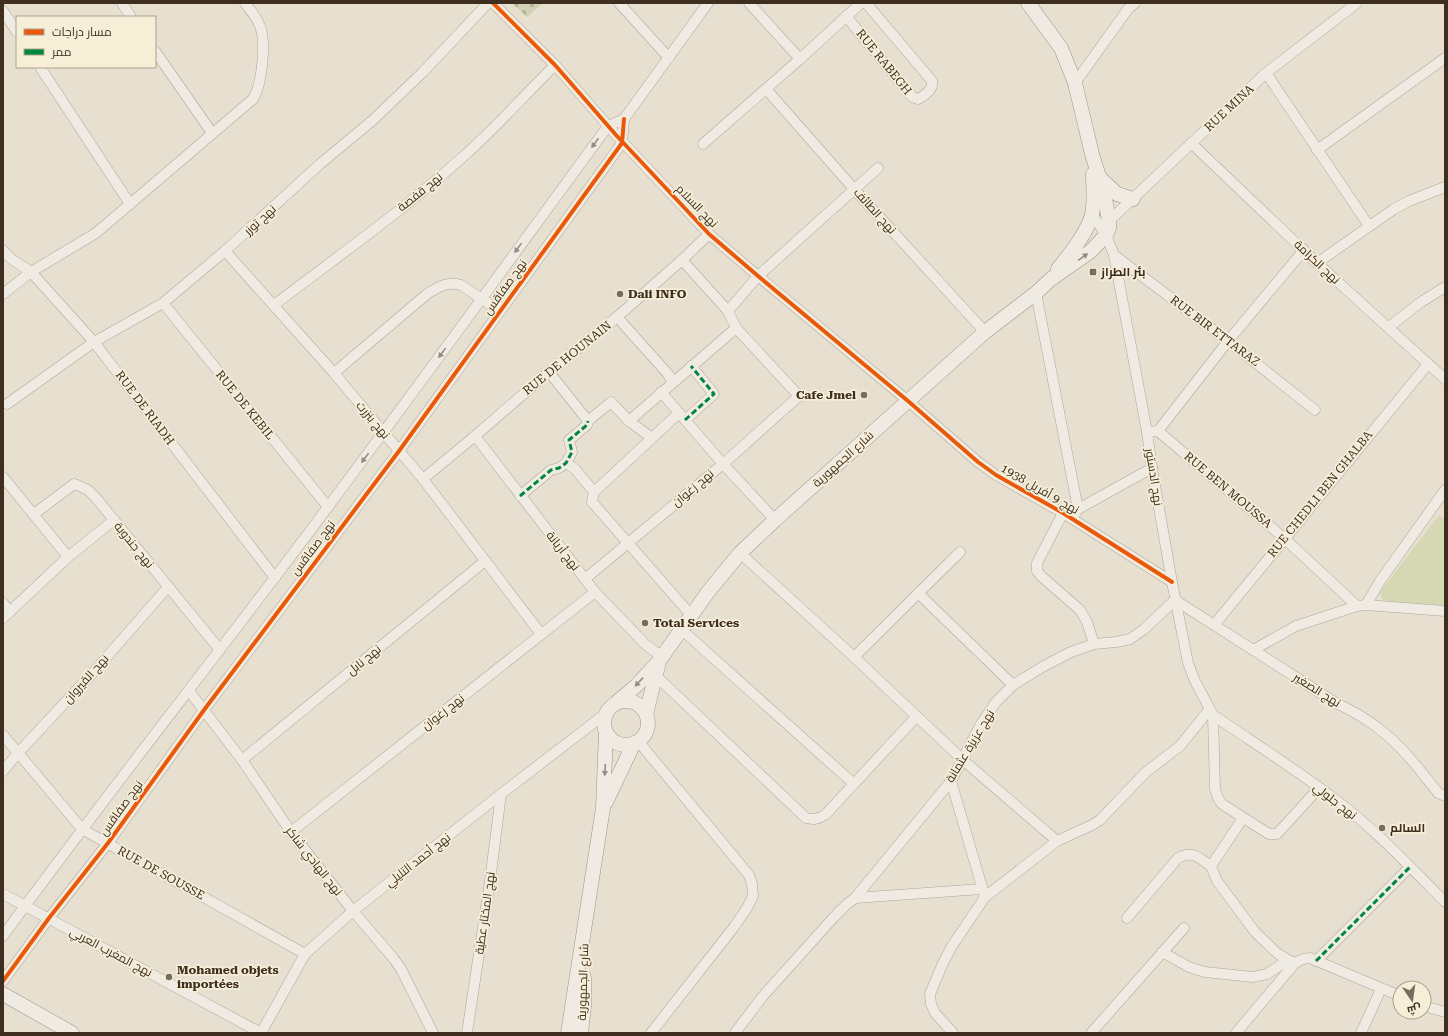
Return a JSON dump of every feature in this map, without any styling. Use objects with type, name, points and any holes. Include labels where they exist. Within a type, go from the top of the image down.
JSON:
[{"type":"main road","points":[[1028,3],[1061,48],[1076,83],[1092,154],[1100,178],[1109,221],[1109,228],[1106,236],[1091,251],[1051,279]]},
{"type":"main road","points":[[1051,279],[1080,239],[1092,214],[1094,197],[1092,154]]},
{"type":"main road","points":[[1100,178],[1117,194],[1133,199]]},
{"type":"main road","name":"شارع الجمهورية","points":[[661,659],[708,592],[740,553],[985,332],[1036,293],[1051,279]]},
{"type":"main road","points":[[646,714],[661,659]]},
{"type":"main road","points":[[617,702],[624,700],[631,701],[643,708],[646,714],[648,726],[643,737],[628,745],[614,742],[606,731],[604,726],[606,714],[608,709],[636,686],[661,659]]},
{"type":"main road","points":[[568,1033],[603,808],[606,731]]},
{"type":"main road","points":[[603,808],[636,742]]},
{"type":"main road","name":"شارع الجمهورية","points":[[581,1033],[584,1006],[584,930]]},
{"type":"main road","points":[[3,994],[72,1033]]},
{"type":"street","points":[[122,3],[130,16]]},
{"type":"street","points":[[3,294],[31,272],[96,233],[253,99],[257,93],[260,81],[264,45],[259,23],[245,3]]},
{"type":"street","name":"نهج توزر","points":[[7,404],[94,342],[163,303],[225,251],[320,164],[373,120],[423,72],[488,3]]},
{"type":"street","name":"نهج السلام","points":[[493,3],[555,65],[622,142],[709,234],[908,401]]},
{"type":"street","points":[[619,3],[669,58]]},
{"type":"street","points":[[608,126],[624,119],[708,3]]},
{"type":"street","points":[[749,3],[800,59]]},
{"type":"street","points":[[703,144],[861,3]]},
{"type":"street","name":"RUE RABEGH","points":[[846,16],[912,97],[918,99],[921,98],[931,89],[933,84],[932,81],[866,3]]},
{"type":"street","name":"RUE MINA","points":[[1109,221],[1266,73],[1356,3]]},
{"type":"street","points":[[1076,83],[1128,5]]},
{"type":"street","points":[[3,11],[16,30]]},
{"type":"street","points":[[156,52],[212,133]]},
{"type":"street","points":[[1317,150],[1445,58]]},
{"type":"street","name":"نهج قفصة","points":[[274,305],[379,226],[466,154],[555,65]]},
{"type":"street","points":[[41,68],[130,204]]},
{"type":"street","points":[[1266,73],[1369,226]]},
{"type":"street","name":"نهج الطائف","points":[[766,89],[854,189],[985,332]]},
{"type":"street","points":[[622,142],[624,119]]},
{"type":"street","name":"نهج صفاقس","points":[[3,936],[82,829],[275,578],[608,126]]},
{"type":"street","name":"نهج صفاقس","points":[[3,981],[49,918],[108,843],[204,710],[399,451],[622,142]]},
{"type":"street","name":"نهج الكرامة","points":[[1191,143],[1317,263],[1445,379]]},
{"type":"street","points":[[728,311],[758,276],[878,168]]},
{"type":"street","points":[[1317,263],[1409,200],[1445,187]]},
{"type":"street","name":"نهج الدستور","points":[[1092,214],[1106,236],[1114,254],[1152,431],[1152,468],[1175,600],[1188,663],[1195,682],[1211,712]]},
{"type":"street","name":"RUE DE HOUNAIN","points":[[423,479],[549,372],[617,317],[682,260],[709,234]]},
{"type":"street","name":"RUE DE RIADH","points":[[3,250],[10,258],[31,272],[94,342],[275,578]]},
{"type":"street","points":[[1152,431],[1304,250]]},
{"type":"street","name":"نهج بنزرت","points":[[225,251],[334,374],[423,479],[541,634]]},
{"type":"street","name":"RUE BIR ETTARAZ","points":[[1114,254],[1315,410]]},
{"type":"street","points":[[629,421],[736,328],[728,311],[682,260]]},
{"type":"street","points":[[334,374],[427,294],[445,284],[454,283],[461,286],[482,298],[500,311]]},
{"type":"street","points":[[1389,327],[1421,302],[1445,287]]},
{"type":"street","points":[[1036,293],[1078,510]]},
{"type":"street","name":"RUE DE KEBIL","points":[[163,303],[328,507]]},
{"type":"street","points":[[617,317],[668,374],[673,382]]},
{"type":"street","name":"نهج زغوان","points":[[585,579],[627,542],[723,464],[799,396],[736,328]]},
{"type":"street","name":"RUE CHEDLI BEN GHALBA","points":[[1214,625],[1428,364]]},
{"type":"street","points":[[691,366],[714,394],[652,438],[594,492],[592,502],[691,615]]},
{"type":"street","points":[[549,372],[588,421]]},
{"type":"street","points":[[661,392],[723,464],[775,520]]},
{"type":"street","name":"نهج 9 أفريل 1938","points":[[908,401],[978,462],[996,475],[1063,513],[1172,582]]},
{"type":"street","points":[[520,496],[551,470],[560,468],[566,463],[572,452],[569,440],[587,425],[588,421],[611,402],[629,421],[652,438]]},
{"type":"street","name":"RUE BEN MOUSSA","points":[[1152,431],[1284,538],[1362,606]]},
{"type":"street","name":"نهج أريانة","points":[[475,436],[595,592],[661,659]]},
{"type":"street","points":[[566,463],[575,469],[594,492]]},
{"type":"street","points":[[1072,519],[1078,510],[1152,468]]},
{"type":"street","points":[[3,477],[68,557]]},
{"type":"street","name":"نهج جندوبة","points":[[34,514],[70,486],[77,485],[88,490],[220,650]]},
{"type":"street","points":[[1362,606],[1441,503],[1445,490]]},
{"type":"street","points":[[1063,513],[1037,563],[1036,568],[1041,576],[1080,610],[1087,622],[1094,644]]},
{"type":"street","points":[[3,603],[7,615],[68,557],[114,520]]},
{"type":"street","points":[[854,657],[960,552]]},
{"type":"street","points":[[740,553],[854,657],[963,760],[1057,841]]},
{"type":"street","name":"نهج نابل","points":[[242,760],[485,561]]},
{"type":"street","name":"نهج القيروان","points":[[3,771],[98,667],[168,587]]},
{"type":"street","name":"نهج زغوان","points":[[291,832],[595,592]]},
{"type":"street","points":[[918,593],[1013,685]]},
{"type":"street","name":"نهج عزيزة عثمانة","points":[[735,1033],[763,996],[834,917],[855,898],[951,780],[981,724],[996,702],[1013,685],[1071,652],[1094,644],[1130,639],[1143,630],[1175,600]]},
{"type":"street","name":"نهج الصغير","points":[[1175,600],[1336,703],[1360,715],[1378,728],[1399,746],[1438,793],[1445,796]]},
{"type":"street","points":[[1254,650],[1296,626],[1362,606],[1445,611]]},
{"type":"street","points":[[682,630],[854,784]]},
{"type":"street","points":[[656,676],[806,818],[812,820],[819,819],[825,815],[916,717]]},
{"type":"street","name":"نهج الهادي شاكر","points":[[189,691],[242,760],[291,832],[401,969],[433,1033]]},
{"type":"street","points":[[1211,712],[1215,789],[1222,804],[1269,834],[1277,834],[1319,788]]},
{"type":"street","points":[[953,1033],[935,1013],[931,1004],[930,994],[952,946],[984,893],[1057,841],[1100,820],[1146,772],[1180,746],[1211,712]]},
{"type":"street","name":"نهج جلولي","points":[[1211,712],[1351,812],[1397,854],[1445,902]]},
{"type":"street","name":"نهج أحمد التليلي","points":[[261,1033],[305,954],[353,911],[501,794],[606,714]]},
{"type":"street","name":"RUE DE SOUSSE","points":[[3,735],[82,829],[305,954]]},
{"type":"street","points":[[636,742],[749,875],[752,884],[753,896],[734,927],[651,1033]]},
{"type":"street","points":[[951,780],[984,893]]},
{"type":"street","name":"نهج المختار عطية","points":[[468,1033],[501,794]]},
{"type":"street","points":[[1211,866],[1242,818]]},
{"type":"street","points":[[1127,918],[1178,858],[1190,854],[1196,855],[1211,866],[1217,881],[1255,932],[1277,953],[1291,962]]},
{"type":"street","points":[[1316,961],[1410,868]]},
{"type":"street","points":[[855,898],[984,893]]},
{"type":"street","name":"نهج المغرب العربي","points":[[3,894],[261,1033]]},
{"type":"street","points":[[1092,1032],[1184,928]]},
{"type":"street","points":[[1162,952],[1189,967],[1201,971],[1254,977],[1267,974],[1291,962],[1310,958],[1392,993]]},
{"type":"street","points":[[1236,1033],[1291,962]]},
{"type":"street","points":[[1361,1033],[1381,989]]},
{"type":"street","points":[[1432,1008],[1445,1012]]},
{"type":"green space","points":[[512,3],[543,3],[527,17]]},
{"type":"green space","points":[[1439,515],[1445,520],[1445,605],[1390,604],[1386,602],[1382,598],[1380,592]]},
{"type":"marked path","points":[[685,420],[714,394],[691,366]]},
{"type":"marked path","points":[[520,496],[551,470],[559,468],[566,463],[572,452],[569,440],[587,425],[588,421]]},
{"type":"marked path","points":[[1316,961],[1410,867]]},
{"type":"cycle path","points":[[493,3],[555,65],[616,135],[709,234],[758,276],[908,401],[978,462],[996,475],[1063,513],[1172,582]]},
{"type":"cycle path","points":[[3,981],[49,918],[108,843],[204,710],[399,451],[622,143],[624,119]]},
{"type":"place","name":"بئر الطراز","points":[[1093,272]]},
{"type":"place","name":"Dali INFO","points":[[620,294]]},
{"type":"place","name":"Cafe Jmel","points":[[864,395]]},
{"type":"place","name":"Total Services","points":[[645,623]]},
{"type":"place","name":"السالم","points":[[1382,828]]},
{"type":"place","name":"Mohamed objets importées","points":[[169,977]]}]
